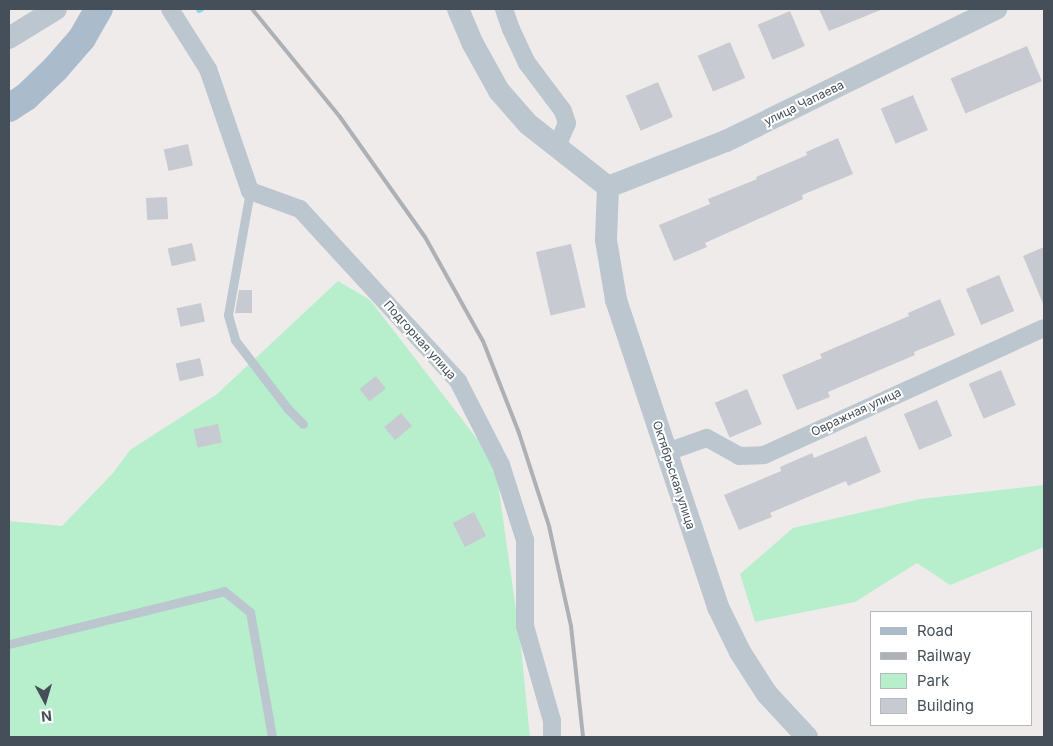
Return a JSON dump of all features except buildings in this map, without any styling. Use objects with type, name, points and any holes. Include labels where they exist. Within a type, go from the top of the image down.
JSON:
[{"type":"main road","points":[[9,108],[26,97],[56,68],[82,38],[98,9]]},
{"type":"street","points":[[9,38],[56,9]]},
{"type":"street","points":[[170,9],[208,69],[250,190]]},
{"type":"street","points":[[458,9],[473,44],[499,91],[528,124],[608,187]]},
{"type":"street","points":[[504,9],[511,30],[528,62],[563,111],[567,123],[558,147]]},
{"type":"street","name":"улица Чапаева","points":[[608,187],[726,141],[996,9]]},
{"type":"street","name":"Октябрьская улица","points":[[608,187],[606,240],[613,290],[718,606],[740,652],[767,694],[807,737]]},
{"type":"street","name":"Подгорная улица","points":[[250,190],[300,210],[458,381],[502,466],[525,540],[525,626],[552,721],[552,737]]},
{"type":"street","name":"Овражная улица","points":[[667,452],[707,438],[739,456],[764,455],[1044,328]]},
{"type":"lane","points":[[250,190],[228,315],[235,340],[288,409],[303,424]]},
{"type":"lane","points":[[9,644],[224,591],[250,612],[272,737]]},
{"type":"green space","points":[[338,281],[370,300],[495,462],[520,638],[530,737],[9,737],[9,521],[62,526],[113,473],[130,450],[217,394]]},
{"type":"green space","points":[[1044,485],[1044,547],[950,585],[917,563],[855,602],[755,622],[740,574],[793,528],[920,499]]},
{"type":"railway","points":[[252,9],[340,117],[425,237],[483,341],[519,433],[549,526],[571,626],[583,737]]}]
